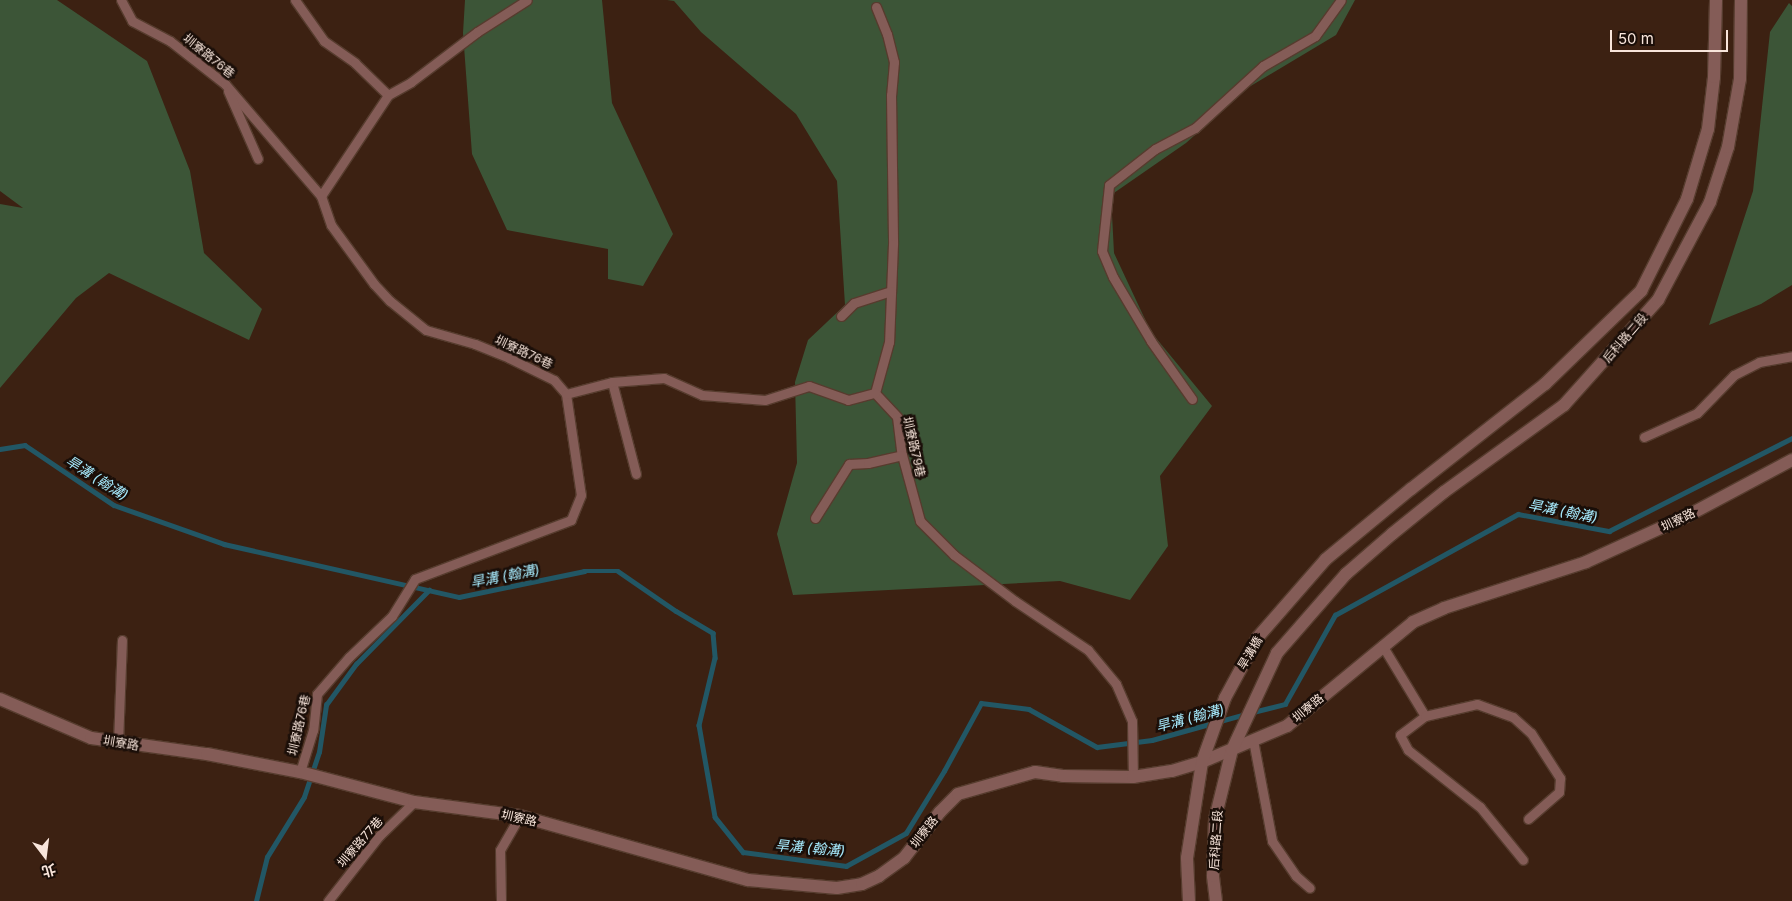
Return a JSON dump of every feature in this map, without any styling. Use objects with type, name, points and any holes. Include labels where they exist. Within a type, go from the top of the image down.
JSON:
[{"type":"street","name":"后科路二段","points":[[1326,560],[1411,489],[1545,384],[1641,291],[1687,199],[1708,129],[1714,77],[1716,0]]},
{"type":"street","name":"后科路二段","points":[[1346,574],[1444,492],[1564,405],[1658,300],[1710,202],[1728,147],[1740,78],[1741,0]]},
{"type":"street","name":"圳寮路","points":[[0,700],[91,738],[207,754],[300,772],[414,802],[520,816],[748,880],[837,888],[862,884],[879,876],[904,858],[940,812],[958,794],[1035,772],[1063,776],[1133,777],[1172,771],[1232,750],[1287,726],[1382,645],[1413,622],[1444,608],[1586,562],[1643,537],[1792,460]]},
{"type":"street","name":"旱溝橋","points":[[1202,762],[1225,698],[1258,637],[1326,560]]},
{"type":"street","name":"旱溝橋","points":[[1232,750],[1276,653],[1346,574]]},
{"type":"street","name":"后科路二段","points":[[1216,901],[1213,876],[1215,819],[1232,750]]},
{"type":"street","name":"后科路二段","points":[[1189,901],[1187,858],[1202,762]]},
{"type":"lane","name":"圳寮路76巷","points":[[121,0],[132,21],[170,40],[225,84],[321,196],[331,225],[374,284],[390,302],[426,330],[476,344],[509,358],[554,380],[566,394],[581,495],[571,520],[415,579],[392,616],[349,657],[317,694],[313,730],[300,772]]},
{"type":"lane","points":[[295,0],[324,41],[356,63],[388,95]]},
{"type":"lane","points":[[321,196],[388,95],[411,82],[478,32],[527,0]]},
{"type":"lane","points":[[1192,399],[1151,341],[1118,285],[1102,251],[1109,185],[1155,149],[1195,128],[1263,66],[1315,36],[1341,0]]},
{"type":"lane","points":[[566,394],[612,382],[664,378],[702,395],[765,400],[809,386],[848,400],[875,393],[889,342],[893,244],[891,95],[894,62],[887,34],[876,7]]},
{"type":"lane","points":[[225,84],[258,159]]},
{"type":"lane","points":[[840,316],[854,303],[891,291]]},
{"type":"lane","points":[[1644,437],[1697,413],[1734,374],[1760,362],[1792,356]]},
{"type":"lane","points":[[612,382],[636,474]]},
{"type":"lane","name":"圳寮路79巷","points":[[875,393],[897,417],[902,455],[920,522],[954,555],[1015,601],[1088,650],[1116,684],[1132,721],[1133,777]]},
{"type":"lane","points":[[815,518],[849,464],[868,463],[902,455]]},
{"type":"lane","points":[[118,743],[122,640]]},
{"type":"lane","points":[[1382,645],[1424,716]]},
{"type":"lane","points":[[1523,860],[1480,807],[1408,750],[1400,735],[1424,716],[1477,704],[1513,717],[1531,733],[1560,778],[1559,792],[1528,819]]},
{"type":"lane","points":[[1253,740],[1272,841],[1296,876],[1310,888]]},
{"type":"lane","name":"圳寮路77巷","points":[[328,901],[379,836],[414,802]]},
{"type":"lane","points":[[502,901],[500,850],[520,816]]},
{"type":"green space","points":[[0,0],[57,0],[147,61],[190,171],[204,253],[262,309],[249,340],[109,273],[76,298],[0,388],[0,204],[23,208],[0,191]]},
{"type":"green space","points":[[465,0],[602,0],[612,103],[673,234],[643,286],[608,279],[608,249],[507,230],[472,154],[463,33]]},
{"type":"green space","points":[[667,0],[1355,0],[1336,35],[1249,87],[1186,143],[1111,195],[1114,253],[1151,332],[1212,406],[1160,476],[1168,546],[1130,600],[1060,581],[793,595],[777,534],[797,463],[795,382],[808,340],[845,305],[837,181],[796,114],[701,32],[674,1]]},
{"type":"green space","points":[[1789,3],[1792,6],[1792,285],[1761,304],[1709,325],[1753,191],[1770,32]]},
{"type":"waterway","name":"旱溝 (翰溝)","points":[[1253,712],[1285,704],[1335,615],[1518,514],[1609,531],[1792,438]]},
{"type":"waterway","name":"旱溝 (翰溝)","points":[[0,449],[25,445],[114,505],[224,544],[459,597],[584,571],[618,571],[676,611],[713,633],[715,658],[699,725],[715,817],[743,852],[846,866],[906,833],[944,771],[981,703],[1029,709],[1097,747],[1152,740],[1246,714]]},
{"type":"waterway","points":[[256,901],[267,857],[304,797],[319,752],[326,705],[356,664],[429,590]]}]
